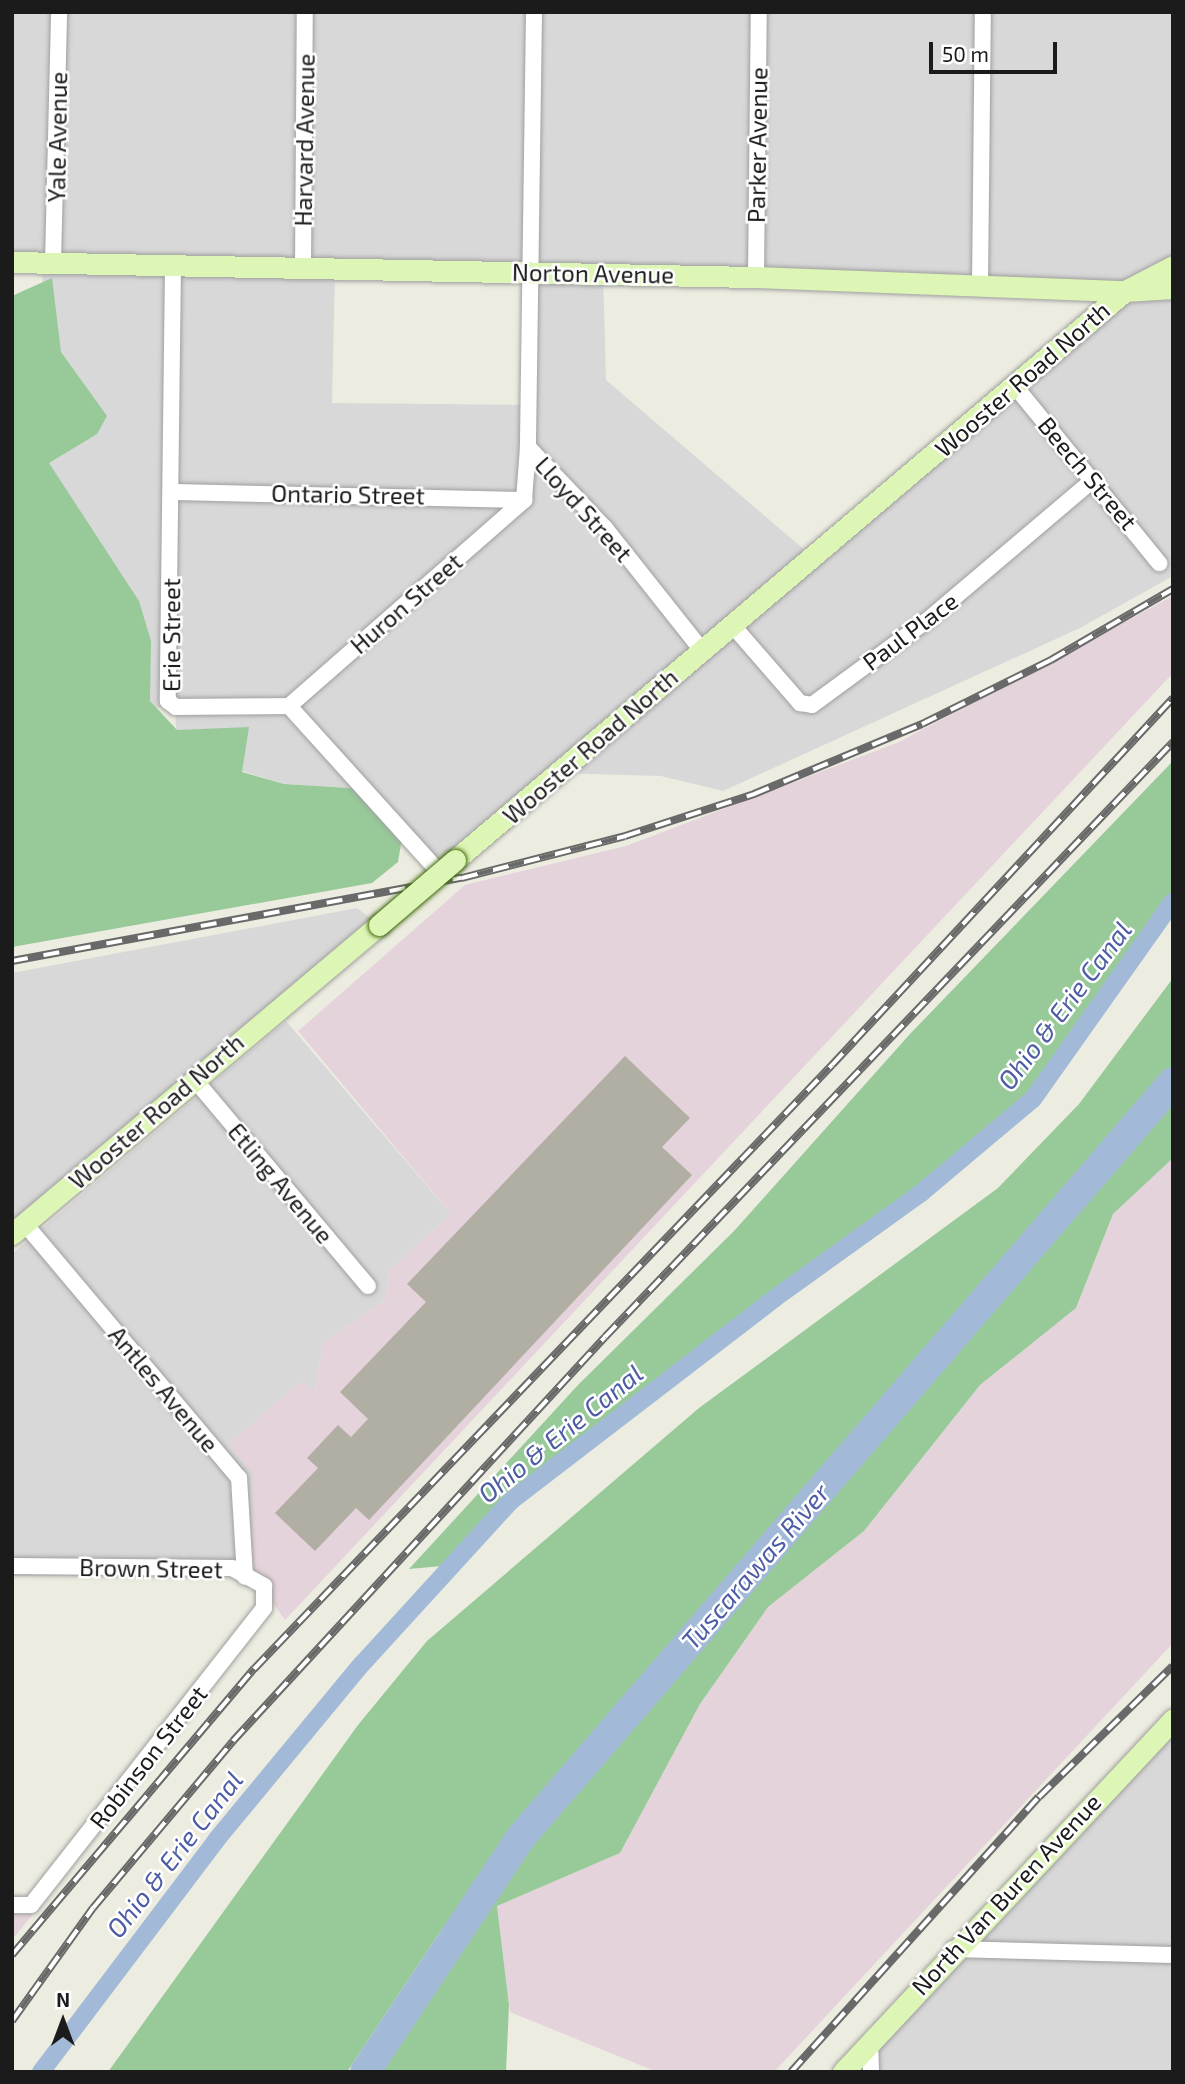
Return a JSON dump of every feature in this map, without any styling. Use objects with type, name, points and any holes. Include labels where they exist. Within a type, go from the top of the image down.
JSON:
[{"type":"main road","name":"Norton Avenue","points":[[12,262],[531,271],[1125,291],[1173,288]]},
{"type":"main road","name":"Wooster Road North","points":[[19,1229],[379,925],[442,866],[701,649],[734,627],[1125,291],[1173,266]]},
{"type":"main road","name":"North Van Buren Avenue","points":[[843,2072],[953,1949],[1162,1739],[1173,1719]]},
{"type":"street","name":"Yale Avenue","points":[[53,262],[60,12]]},
{"type":"street","name":"Harvard Avenue","points":[[303,268],[305,12]]},
{"type":"street","name":"Lloyd Street","points":[[534,12],[528,447],[605,528],[701,649]]},
{"type":"street","name":"Parker Avenue","points":[[756,277],[759,12]]},
{"type":"street","points":[[980,285],[983,12]]},
{"type":"street","name":"Erie Street","points":[[173,265],[168,701],[176,707],[289,706]]},
{"type":"street","name":"Beech Street","points":[[1014,385],[1159,563]]},
{"type":"street","points":[[524,500],[528,447]]},
{"type":"street","name":"Paul Place","points":[[734,627],[800,703],[812,705],[929,619],[1093,480]]},
{"type":"street","name":"Ontario Street","points":[[172,492],[524,500]]},
{"type":"street","name":"Huron Street","points":[[289,706],[524,500]]},
{"type":"street","points":[[289,706],[307,721],[442,866]]},
{"type":"street","name":"Etling Avenue","points":[[195,1080],[368,1286]]},
{"type":"street","name":"Antles Avenue","points":[[19,1229],[239,1478],[245,1577]]},
{"type":"street","name":"Brown Street","points":[[12,1566],[232,1568],[264,1586],[264,1608]]},
{"type":"street","name":"Robinson Street","points":[[12,1905],[31,1906],[264,1608]]},
{"type":"street","points":[[953,1949],[1173,1955]]},
{"type":"street","points":[[870,2041],[871,2072]]},
{"type":"shaded area","points":[[12,12],[1173,12],[1173,576],[1080,628],[723,791],[661,776],[558,773],[440,873],[366,789],[284,784],[177,751],[175,707],[53,712],[42,263],[12,262]],"holes":[[[335,268],[531,271],[528,405],[332,403]],[[603,274],[1124,292],[814,558],[606,380]]]},
{"type":"shaded area","points":[[1173,596],[1173,673],[285,1620],[253,1575],[253,1474],[228,1444],[300,1382],[315,1390],[323,1344],[386,1299],[389,1271],[451,1214],[298,1031],[465,885],[626,846],[899,742]]},
{"type":"shaded area","points":[[357,908],[379,925],[12,1234],[12,973]]},
{"type":"shaded area","points":[[286,1021],[451,1214],[389,1271],[386,1299],[323,1344],[315,1390],[253,1474],[253,1575],[12,1576],[12,1254]]},
{"type":"shaded area","points":[[1173,1158],[1173,1643],[774,2072],[657,2072],[510,2012],[497,1906],[620,1853],[700,1704],[768,1607],[864,1531],[980,1385],[1076,1308],[1113,1214]]},
{"type":"shaded area","points":[[1173,1719],[1173,2072],[843,2072]]},
{"type":"shaded area","points":[[12,1914],[33,1914],[12,1940]]},
{"type":"green space","points":[[52,278],[61,352],[107,416],[97,434],[49,463],[139,601],[151,641],[150,701],[177,730],[249,727],[242,772],[284,784],[366,789],[403,832],[398,862],[372,883],[12,947],[12,296]]},
{"type":"green space","points":[[1173,761],[1173,901],[1033,1099],[512,1500],[453,1565],[409,1569],[578,1385],[734,1231],[910,1034]]},
{"type":"green space","points":[[1173,978],[1173,1158],[1113,1214],[1076,1308],[980,1385],[864,1531],[768,1607],[700,1704],[620,1853],[497,1906],[509,2005],[506,2072],[380,2072],[480,1913],[442,1929],[347,2072],[108,2072],[358,1725],[427,1641],[699,1408],[998,1188],[1079,1104]]},
{"type":"building","points":[[625,1056],[690,1118],[662,1147],[692,1175],[369,1520],[356,1508],[315,1551],[275,1513],[318,1468],[307,1458],[338,1425],[351,1437],[368,1419],[340,1392],[426,1302],[407,1284]]},
{"type":"waterway","name":"Ohio & Erie Canal","points":[[41,2072],[217,1839],[362,1664],[512,1500],[775,1298],[921,1193],[1033,1099],[1173,901]]},
{"type":"waterway","name":"Tuscarawas River","points":[[365,2072],[522,1836],[1173,1082]]},
{"type":"railway","points":[[12,961],[462,878],[625,836],[754,794],[922,724],[1051,660],[1173,589]]},
{"type":"railway","points":[[12,1955],[254,1669],[832,1065],[1173,698]]},
{"type":"railway","points":[[12,2021],[93,1908],[233,1741],[605,1337],[1173,742]]},
{"type":"railway","points":[[791,2072],[1039,1797],[1173,1666]]}]
